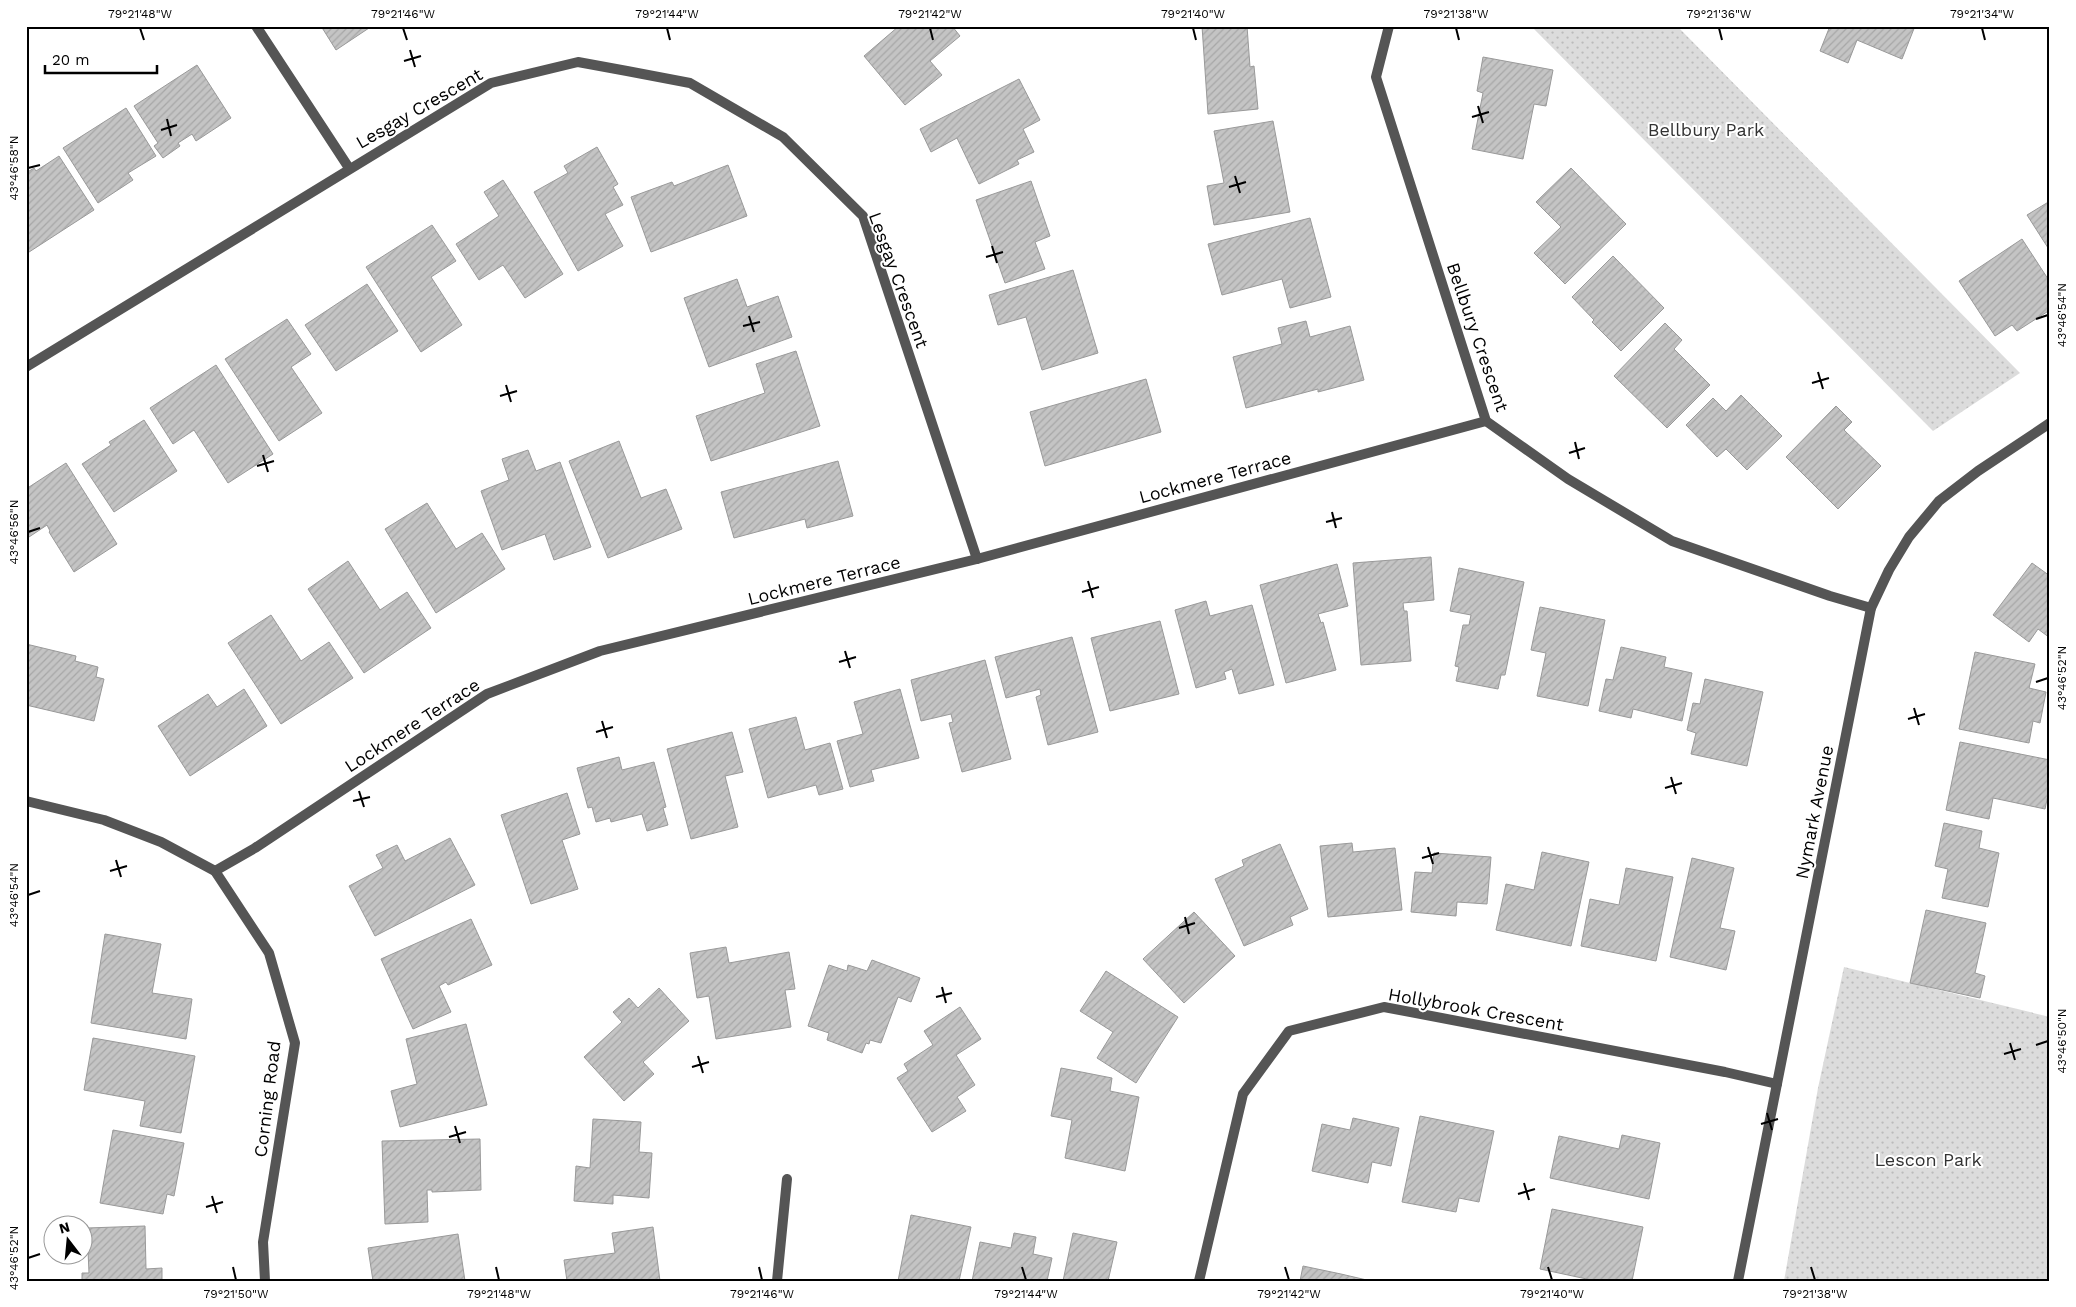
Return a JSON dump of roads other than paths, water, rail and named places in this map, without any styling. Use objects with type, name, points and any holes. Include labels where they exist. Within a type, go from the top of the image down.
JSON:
[{"type":"street","points":[[256,26],[349,168]]},
{"type":"street","name":"Bellbury Crescent","points":[[1389,26],[1376,77],[1486,421],[1568,479],[1672,541],[1830,596],[1871,608]]},
{"type":"street","name":"Lesgay Crescent","points":[[26,367],[491,83],[578,62],[690,83],[783,137],[863,216],[977,559]]},
{"type":"street","name":"Lockmere Terrace","points":[[215,872],[255,848],[487,694],[600,651],[977,559],[1486,421]]},
{"type":"street","name":"Nymark Avenue","points":[[1738,1281],[1871,608],[1885,578],[1909,537],[1939,501],[1978,471],[2050,423]]},
{"type":"street","name":"Corning Road","points":[[26,801],[104,820],[161,842],[215,872],[269,953],[295,1043],[263,1242],[265,1281]]},
{"type":"street","name":"Hollybrook Crescent","points":[[1199,1281],[1243,1094],[1289,1031],[1384,1007],[1725,1072],[1777,1084]]},
{"type":"street","points":[[778,1281],[787,1179]]},
{"type":"park label","name":"Bellbury Park","points":[[1706,129]]},
{"type":"park label","name":"Lescon Park","points":[[1928,1159]]}]
